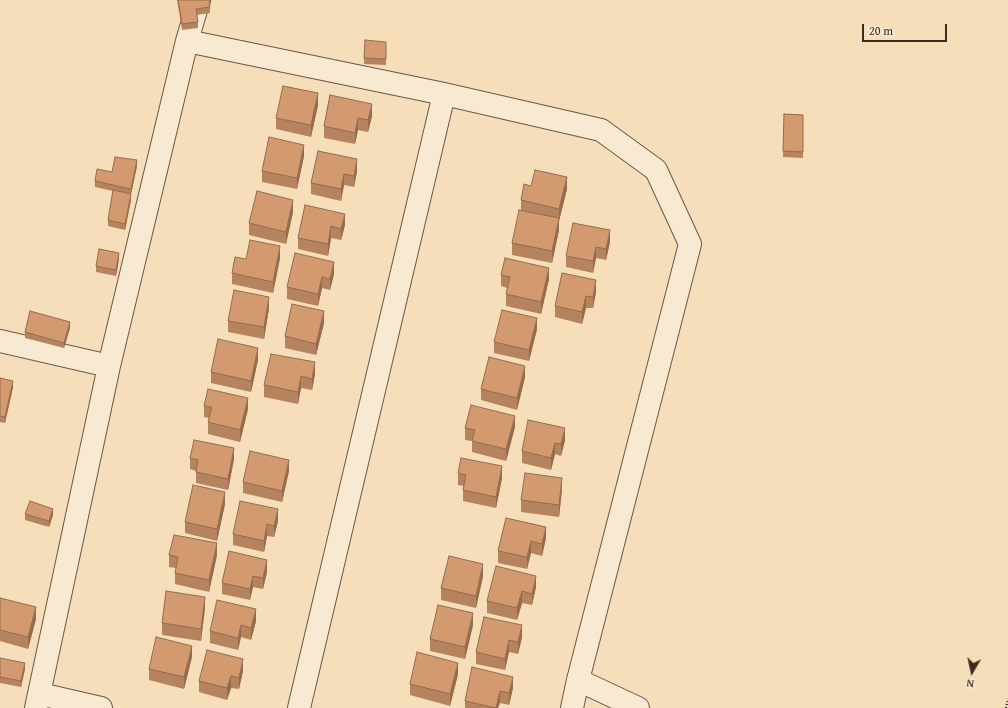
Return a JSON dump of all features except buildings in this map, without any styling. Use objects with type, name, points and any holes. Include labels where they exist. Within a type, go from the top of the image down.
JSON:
[{"type":"street","points":[[101,708],[38,701],[109,366],[187,41],[199,0]]},
{"type":"street","points":[[187,41],[444,94],[601,130],[656,170],[690,244],[572,708]]},
{"type":"street","points":[[299,708],[444,94]]},
{"type":"street","points":[[0,341],[109,366]]},
{"type":"street","points":[[578,680],[638,708]]},
{"type":"path","points":[[1006,708],[1008,700]]}]
